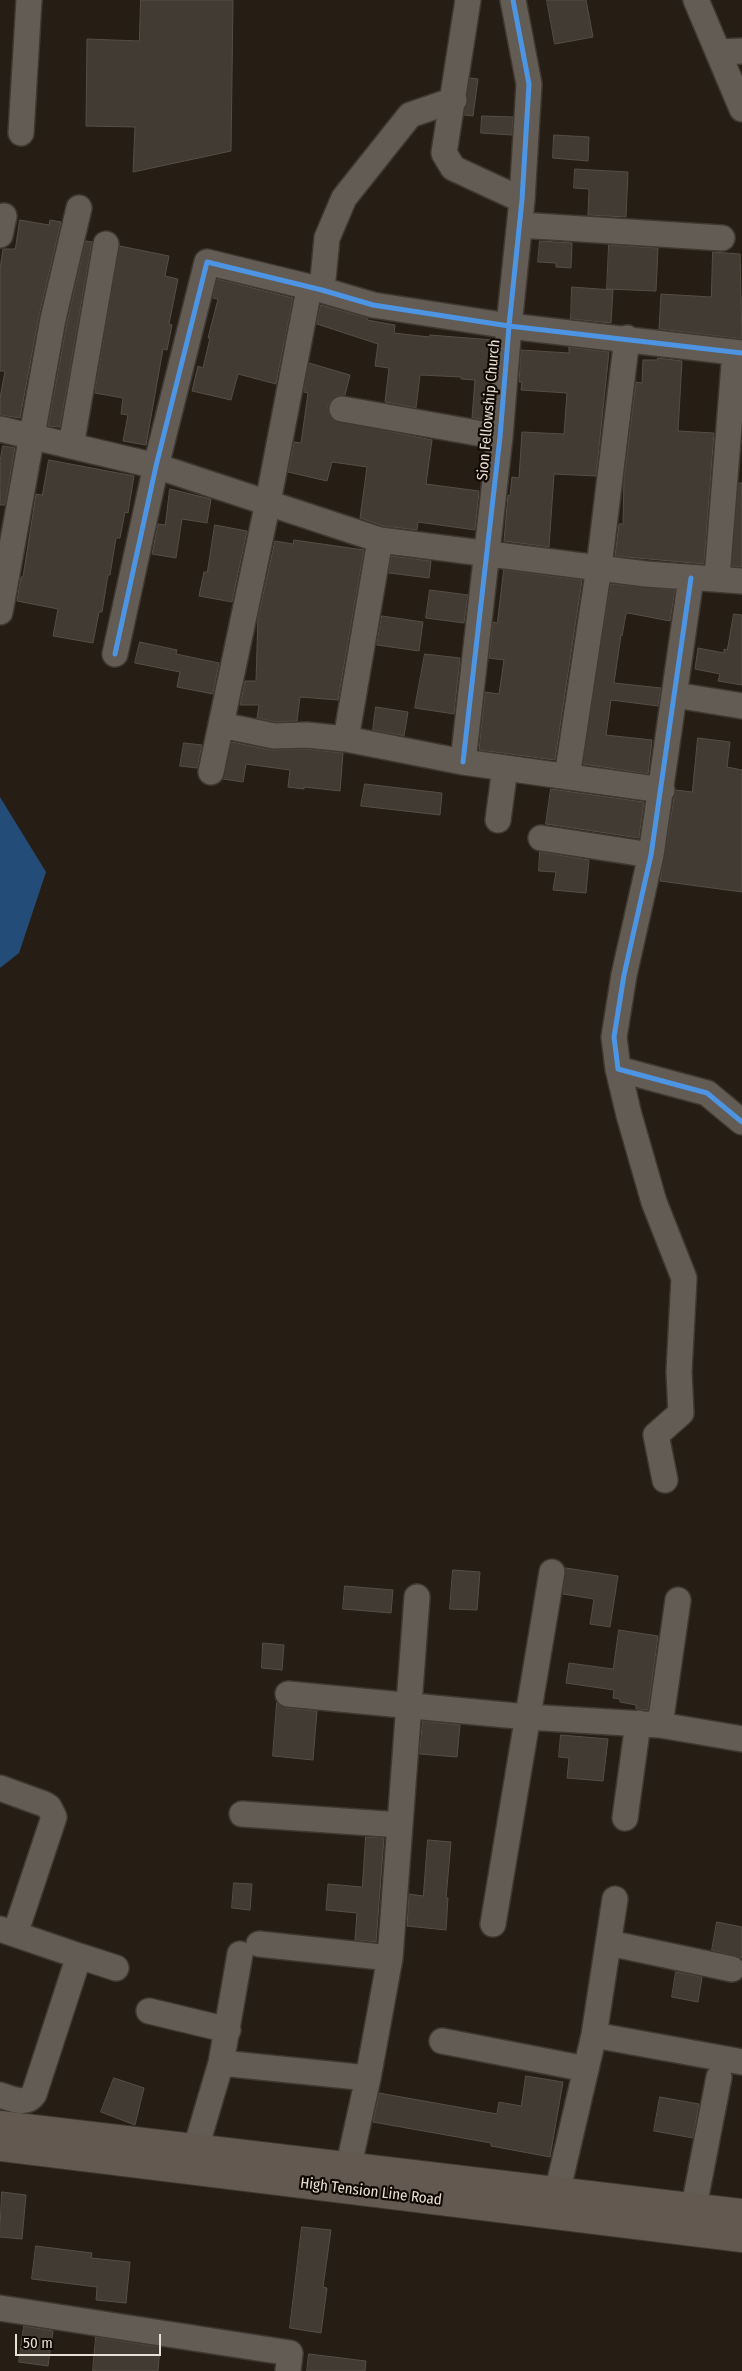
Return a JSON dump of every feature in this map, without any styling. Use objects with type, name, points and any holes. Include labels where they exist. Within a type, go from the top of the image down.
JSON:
[{"type":"main road","points":[[0,2125],[192,2159]]},
{"type":"main road","name":"High Tension Line Road","points":[[0,2147],[192,2159],[691,2219],[742,2238]]},
{"type":"main road","points":[[691,2219],[742,2213]]},
{"type":"street","points":[[21,133],[29,0]]},
{"type":"street","points":[[468,0],[454,100],[444,153],[453,168],[522,200]]},
{"type":"street","name":"Sion Fellowship Church","points":[[462,762],[500,437],[522,200],[529,84],[513,0]]},
{"type":"street","points":[[696,0],[730,52],[742,109]]},
{"type":"street","points":[[211,772],[268,502],[327,238],[344,198],[410,115],[454,100]]},
{"type":"street","points":[[0,612],[53,319],[78,208]]},
{"type":"street","points":[[520,225],[722,238]]},
{"type":"street","points":[[70,446],[106,244]]},
{"type":"street","points":[[115,654],[156,466],[207,262],[373,305],[509,326],[627,338],[738,353],[734,469],[717,578]]},
{"type":"street","points":[[567,777],[599,567],[627,338]]},
{"type":"street","points":[[342,410],[500,437]]},
{"type":"street","points":[[0,428],[156,466],[380,540],[691,578],[717,578],[742,581]]},
{"type":"street","points":[[346,740],[380,540]]},
{"type":"street","points":[[665,1480],[656,1435],[681,1413],[679,1372],[684,1278],[654,1202],[629,1115],[618,1068],[614,1037],[624,975],[651,855],[662,790],[691,578]]},
{"type":"street","points":[[675,694],[742,706]]},
{"type":"street","points":[[221,725],[274,736],[307,735],[346,740],[462,762],[662,790]]},
{"type":"street","points":[[498,820],[505,768]]},
{"type":"street","points":[[540,838],[651,855]]},
{"type":"street","points":[[618,1068],[707,1093],[742,1122]]},
{"type":"street","points":[[493,1924],[552,1572]]},
{"type":"street","points":[[346,2178],[368,2078],[390,1958],[417,1597]]},
{"type":"street","points":[[625,1818],[678,1600]]},
{"type":"street","points":[[288,1694],[527,1717],[649,1724],[742,1739]]},
{"type":"street","points":[[0,1788],[44,1804],[49,1807],[54,1817],[8,1932],[116,1968]]},
{"type":"street","points":[[242,1814],[400,1826]]},
{"type":"street","points":[[555,2203],[594,2035],[615,1899]]},
{"type":"street","points":[[609,1943],[732,1969]]},
{"type":"street","points":[[192,2159],[221,2063],[250,1949],[390,1958]]},
{"type":"street","points":[[0,2095],[24,2101],[34,2094],[79,1956]]},
{"type":"street","points":[[149,2011],[228,2030]]},
{"type":"street","points":[[594,2035],[742,2062]]},
{"type":"street","points":[[442,2041],[586,2069]]},
{"type":"street","points":[[221,2063],[368,2078]]},
{"type":"street","points":[[691,2219],[719,2077]]},
{"type":"street","points":[[0,2308],[290,2353],[288,2371]]},
{"type":"water","points":[[0,797],[46,872],[19,953],[0,968]]},
{"type":"building","points":[[141,0],[233,0],[231,151],[133,172],[135,127],[86,126],[87,39],[139,41]]},
{"type":"building","points":[[547,0],[586,0],[593,37],[555,44]]},
{"type":"building","points":[[470,78],[478,79],[473,116],[464,115]]},
{"type":"building","points":[[482,116],[513,117],[512,135],[481,133]]},
{"type":"building","points":[[554,135],[589,137],[588,161],[553,158]]},
{"type":"building","points":[[575,169],[628,172],[626,217],[588,215],[589,189],[574,188]]},
{"type":"building","points":[[20,220],[49,225],[50,220],[61,222],[39,316],[20,418],[0,415],[0,398],[5,371],[0,371],[0,269],[3,249],[15,249]]},
{"type":"building","points":[[86,241],[92,242],[60,427],[48,426],[67,322]]},
{"type":"building","points":[[540,241],[572,243],[571,268],[556,267],[556,263],[538,262]]},
{"type":"building","points":[[609,245],[658,248],[656,291],[607,289]]},
{"type":"building","points":[[120,246],[169,256],[165,276],[178,279],[169,324],[172,325],[167,350],[163,349],[146,445],[123,441],[128,415],[121,414],[123,398],[95,393]]},
{"type":"building","points":[[713,252],[740,254],[742,339],[659,329],[661,294],[711,297]]},
{"type":"building","points":[[217,279],[293,298],[276,384],[238,374],[231,400],[192,391],[198,366],[203,368],[210,338],[208,338],[218,299],[213,298]]},
{"type":"building","points":[[572,287],[613,290],[611,323],[571,319]]},
{"type":"building","points":[[321,305],[368,318],[367,320],[395,325],[394,333],[429,337],[430,335],[493,340],[487,420],[472,418],[475,380],[461,379],[461,377],[420,375],[416,408],[385,402],[389,368],[375,366],[378,344],[317,324]]},
{"type":"building","points":[[569,347],[609,352],[596,476],[554,474],[549,547],[504,541],[508,495],[510,496],[512,477],[519,478],[522,432],[564,434],[567,393],[521,390],[522,382],[519,382],[521,350],[569,353]]},
{"type":"building","points":[[658,358],[682,361],[678,431],[714,433],[704,564],[615,556],[619,524],[623,524],[624,478],[636,382],[642,383],[643,360],[657,360]]},
{"type":"building","points":[[309,363],[350,375],[345,395],[337,396],[331,400],[328,406],[329,414],[333,420],[432,440],[426,484],[479,491],[475,530],[418,522],[417,530],[383,526],[360,518],[367,467],[332,462],[327,481],[288,472],[294,442],[301,443],[308,393],[304,392]]},
{"type":"building","points":[[3,446],[15,448],[5,505],[0,505],[0,462]]},
{"type":"building","points":[[49,460],[134,476],[128,513],[125,512],[120,538],[116,538],[102,612],[99,612],[93,643],[53,636],[58,609],[17,601],[21,577],[23,577],[36,494],[42,495]]},
{"type":"building","points":[[739,483],[742,483],[742,567],[732,566]]},
{"type":"building","points":[[170,489],[211,499],[207,523],[182,519],[176,558],[152,554],[158,524],[165,525]]},
{"type":"building","points":[[215,525],[247,531],[232,602],[199,596],[204,572],[207,572]]},
{"type":"building","points":[[294,540],[364,550],[338,700],[300,697],[297,721],[275,722],[257,718],[259,705],[240,705],[245,681],[256,681],[258,617],[275,541],[293,544]]},
{"type":"building","points":[[392,556],[431,561],[429,578],[389,573]]},
{"type":"building","points":[[504,570],[582,580],[555,760],[479,750],[485,692],[499,694],[504,660],[489,658],[493,622],[497,623]]},
{"type":"building","points":[[611,584],[675,590],[670,621],[628,613],[626,614],[621,635],[614,683],[661,688],[658,706],[611,700],[606,735],[652,740],[648,774],[583,764]]},
{"type":"building","points":[[430,590],[468,595],[464,623],[426,618]]},
{"type":"building","points":[[734,614],[742,615],[742,685],[718,681],[720,674],[695,669],[698,648],[724,653],[724,649],[727,650]]},
{"type":"building","points":[[382,616],[423,622],[419,651],[377,645]]},
{"type":"building","points":[[140,642],[177,650],[176,654],[219,663],[213,694],[177,687],[180,672],[135,663]]},
{"type":"building","points":[[425,654],[460,658],[454,714],[415,708]]},
{"type":"building","points":[[376,707],[408,712],[404,736],[373,730]]},
{"type":"building","points":[[698,738],[730,742],[727,767],[742,770],[742,892],[660,881],[676,790],[692,792]]},
{"type":"building","points":[[232,742],[271,750],[306,749],[343,753],[340,791],[288,787],[290,770],[246,764],[243,782],[223,779]]},
{"type":"building","points":[[184,743],[202,745],[197,768],[180,766]]},
{"type":"building","points":[[365,784],[442,793],[440,815],[361,806]]},
{"type":"building","points":[[551,789],[644,802],[639,838],[546,824]]},
{"type":"building","points":[[540,852],[589,860],[586,893],[553,890],[556,872],[539,871]]},
{"type":"building","points":[[566,1568],[618,1576],[610,1627],[590,1624],[594,1599],[563,1594]]},
{"type":"building","points":[[453,1570],[480,1572],[477,1610],[450,1609]]},
{"type":"building","points":[[345,1586],[393,1590],[391,1613],[343,1609]]},
{"type":"building","points":[[619,1630],[658,1636],[648,1710],[636,1709],[636,1705],[620,1702],[620,1699],[613,1698],[614,1690],[566,1683],[569,1663],[613,1669]]},
{"type":"building","points":[[263,1643],[284,1645],[282,1670],[262,1668]]},
{"type":"building","points":[[277,1703],[287,1708],[317,1711],[313,1760],[273,1756]]},
{"type":"building","points":[[423,1721],[460,1725],[457,1757],[420,1754]]},
{"type":"building","points":[[561,1735],[608,1739],[603,1781],[567,1778],[569,1758],[559,1757]]},
{"type":"building","points":[[366,1837],[384,1838],[376,1942],[355,1940],[357,1913],[326,1910],[328,1884],[362,1887]]},
{"type":"building","points":[[428,1840],[451,1842],[446,1898],[448,1898],[446,1930],[407,1926],[409,1894],[423,1896]]},
{"type":"building","points":[[234,1883],[252,1884],[250,1910],[232,1908]]},
{"type":"building","points":[[717,1922],[742,1927],[742,1958],[712,1950]]},
{"type":"building","points":[[676,1972],[702,1977],[698,2002],[672,1997]]},
{"type":"building","points":[[526,2076],[563,2082],[550,2157],[491,2146],[491,2143],[373,2122],[379,2093],[497,2114],[499,2102],[521,2106]]},
{"type":"building","points":[[114,2078],[144,2088],[135,2125],[101,2112]]},
{"type":"building","points":[[660,2097],[699,2104],[693,2138],[654,2131]]},
{"type":"building","points":[[2,2192],[26,2195],[22,2239],[0,2237]]},
{"type":"building","points":[[302,2227],[331,2230],[323,2287],[327,2288],[321,2333],[290,2328]]},
{"type":"building","points":[[36,2246],[92,2253],[91,2258],[130,2262],[126,2303],[96,2300],[97,2287],[32,2279]]},
{"type":"building","points":[[24,2326],[53,2331],[48,2366],[19,2362]]},
{"type":"building","points":[[96,2337],[160,2347],[158,2371],[93,2371]]},
{"type":"building","points":[[309,2354],[366,2361],[365,2371],[307,2371]]},
{"type":"cycle path","points":[[463,762],[500,437],[522,200],[529,84],[513,0]]},
{"type":"cycle path","points":[[115,654],[156,466],[207,262],[322,290],[373,305],[509,326],[742,353]]},
{"type":"cycle path","points":[[691,578],[651,855],[624,975],[614,1037],[618,1069],[707,1093],[742,1122]]}]
